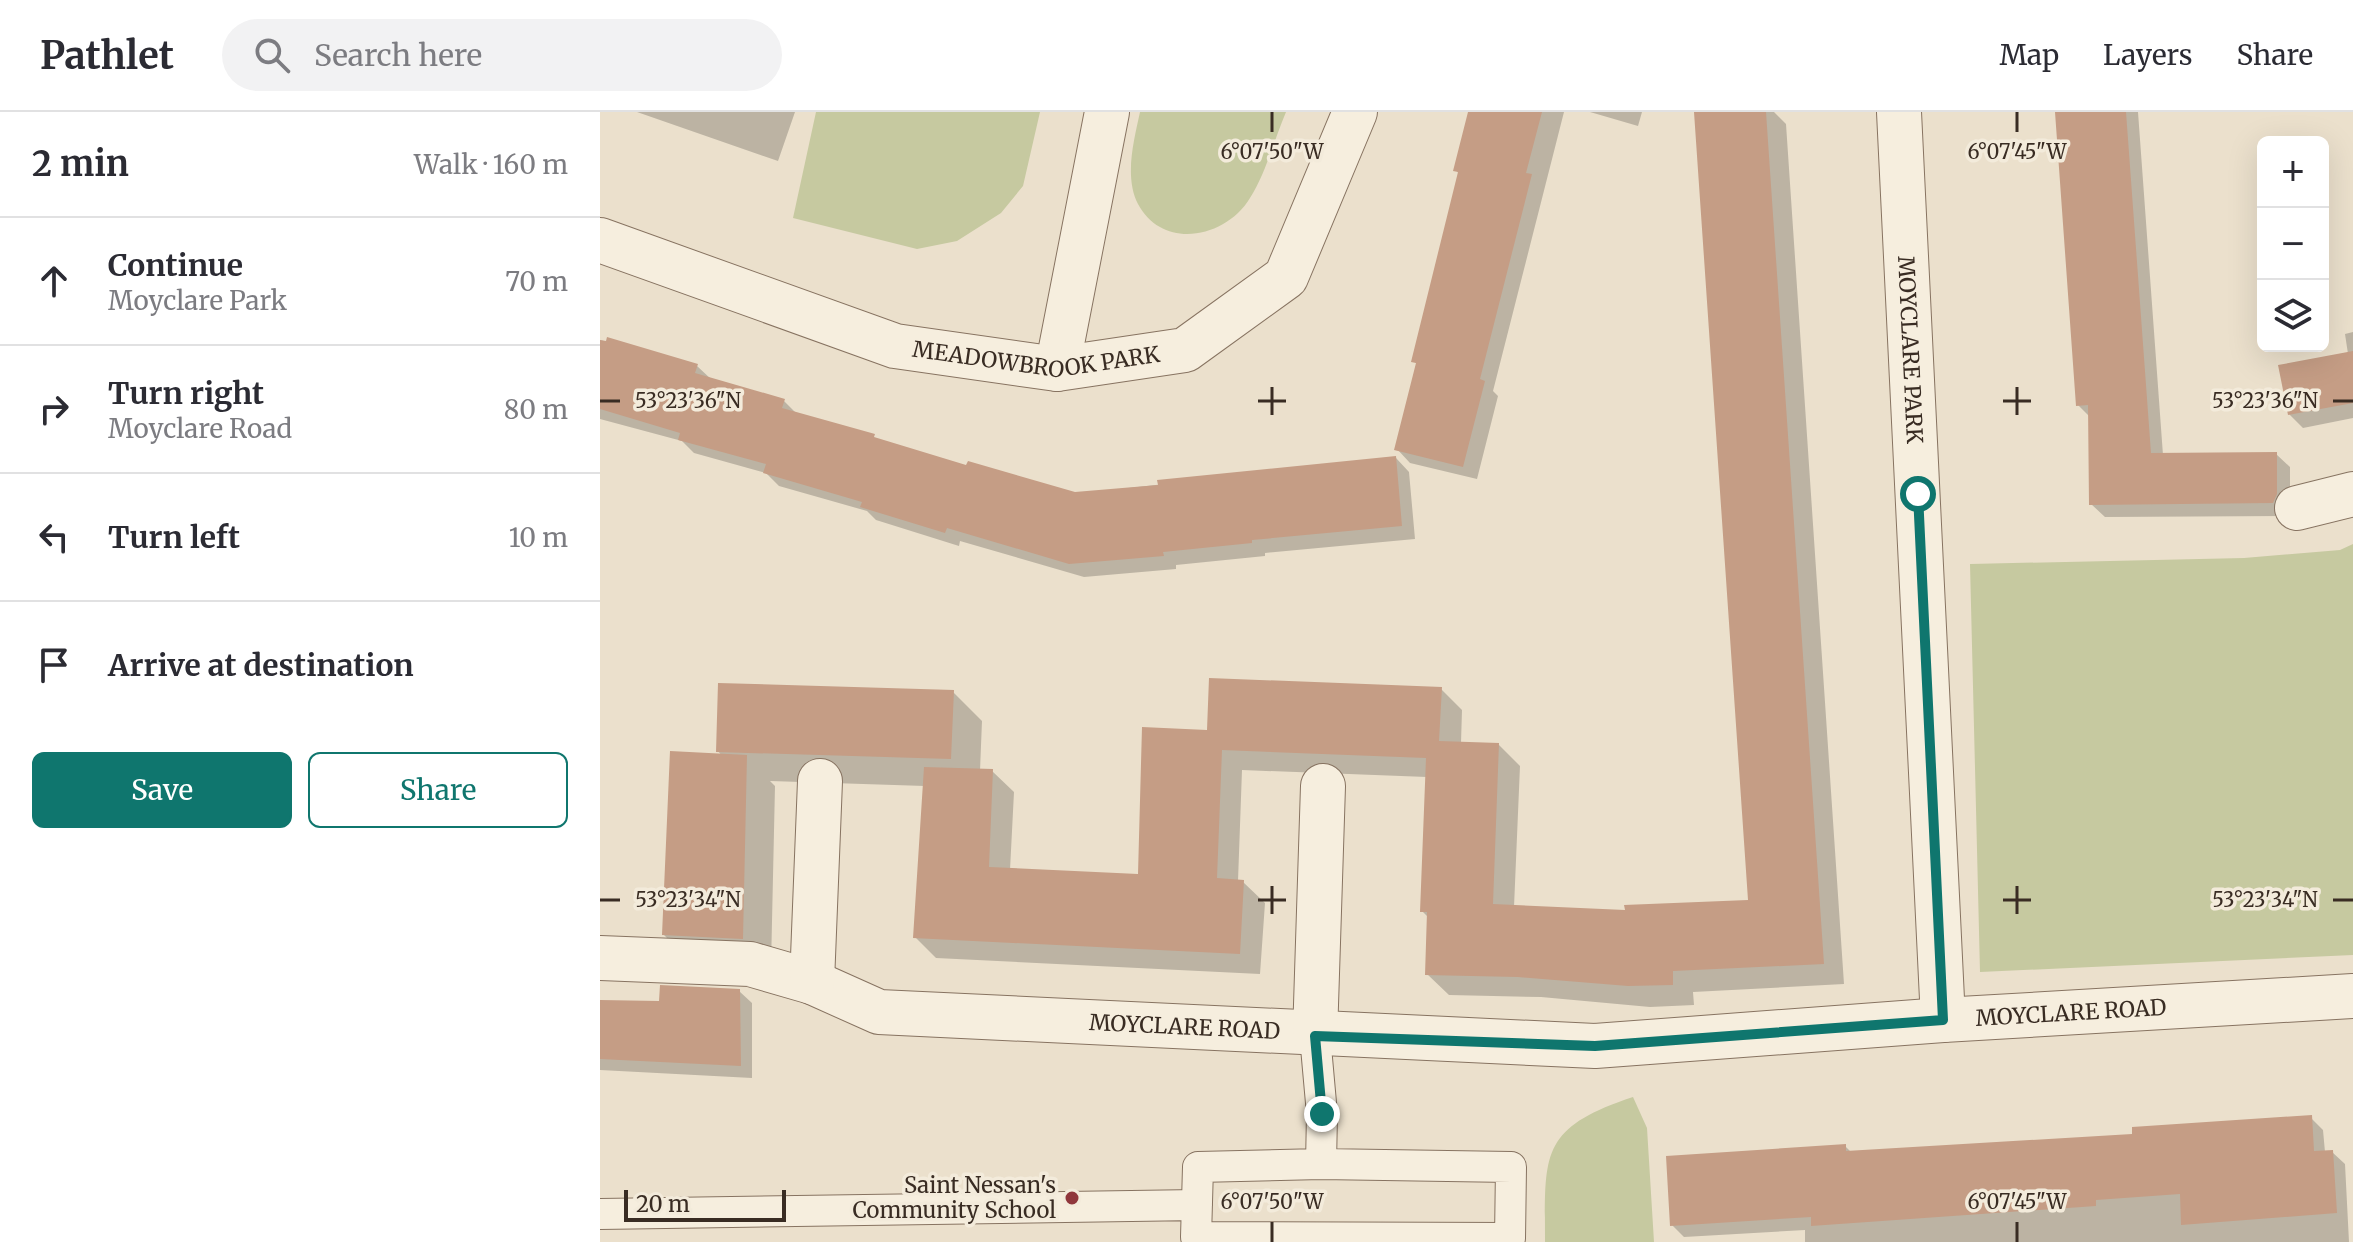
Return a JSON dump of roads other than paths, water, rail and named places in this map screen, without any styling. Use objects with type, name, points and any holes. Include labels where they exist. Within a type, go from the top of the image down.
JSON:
[{"type":"street","points":[[1057,369],[1107,112]]},
{"type":"street","name":"MEADOWBROOK PARK","points":[[600,240],[895,346],[1057,369],[1185,350],[1286,277],[1355,112]]},
{"type":"street","name":"MOYCLARE PARK","points":[[1899,112],[1943,1020]]},
{"type":"street","points":[[2297,508],[2353,494]]},
{"type":"street","points":[[812,982],[820,781]]},
{"type":"street","points":[[1315,1036],[1323,786]]},
{"type":"street","name":"MOYCLARE ROAD","points":[[600,958],[750,964],[812,982],[879,1012],[1315,1036],[1595,1046],[1943,1020],[2353,996]]},
{"type":"lane","points":[[1315,1036],[1322,1114],[1321,1164]]},
{"type":"lane","points":[[1321,1164],[1511,1167],[1510,1238],[1196,1237],[1198,1167],[1321,1164]]},
{"type":"lane","points":[[600,1214],[1197,1205]]},
{"type":"place","name":"Saint Nessan's Community School","points":[[1072,1198]]}]
